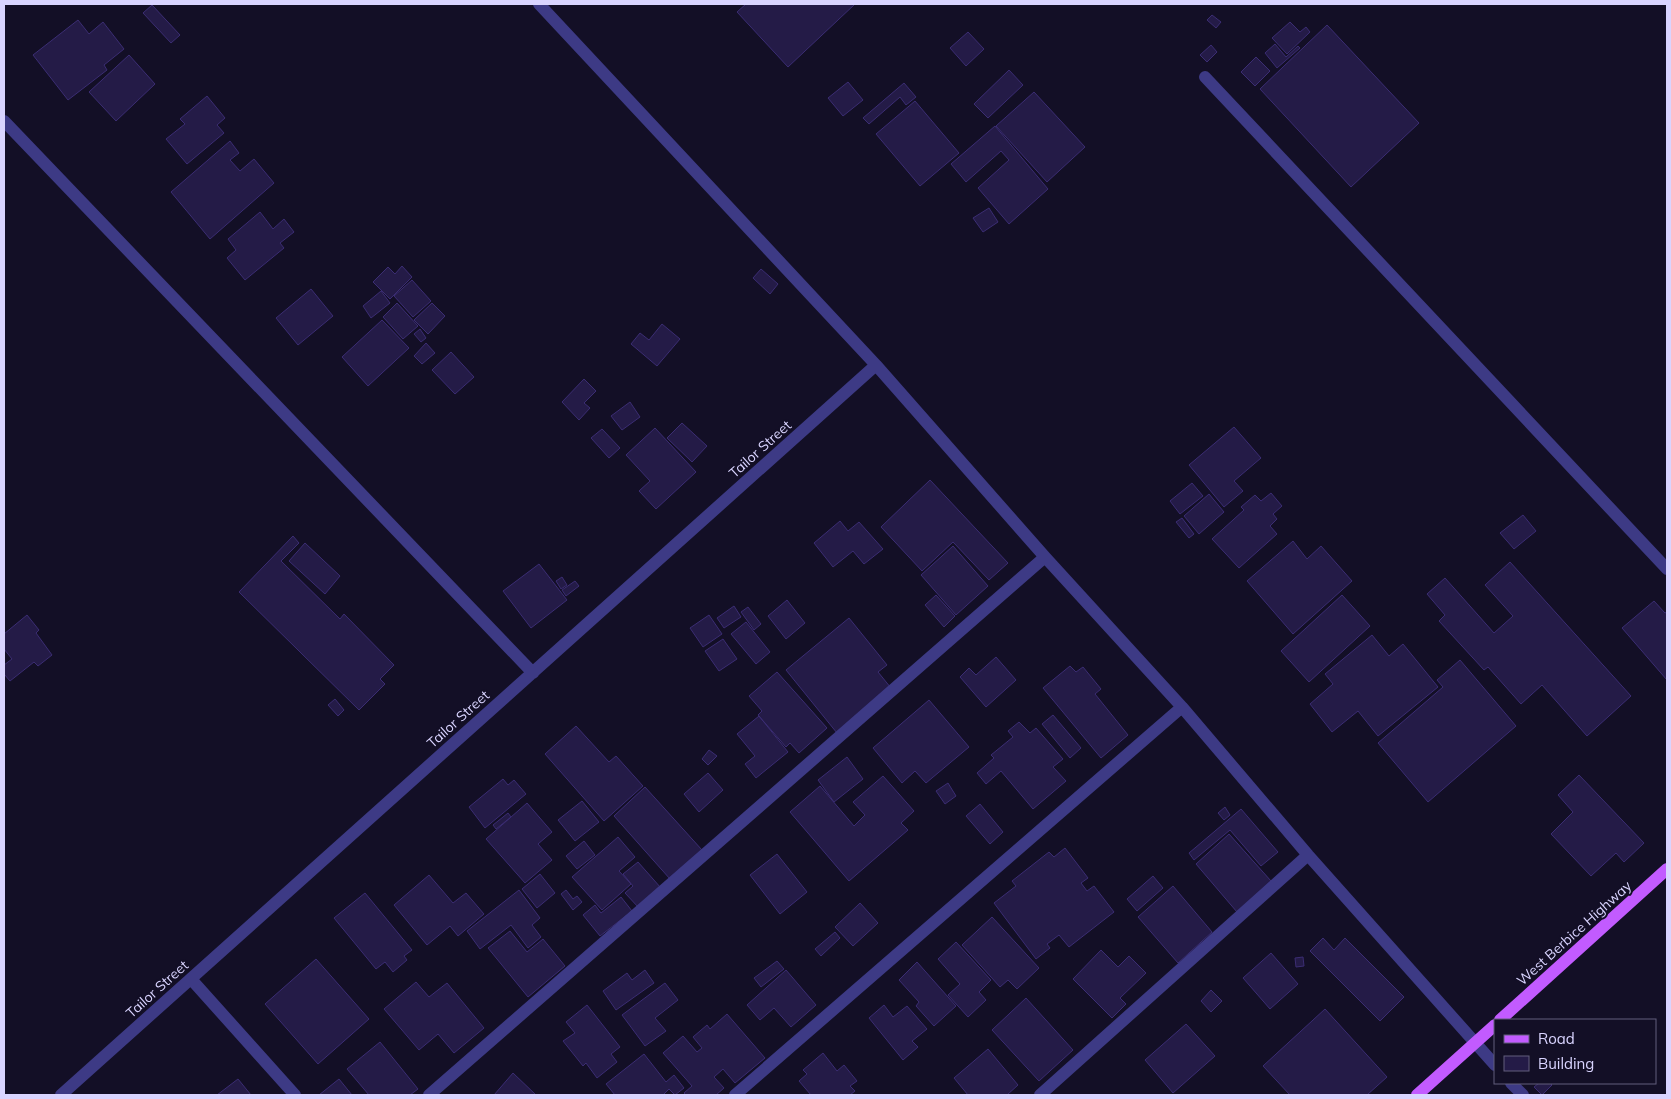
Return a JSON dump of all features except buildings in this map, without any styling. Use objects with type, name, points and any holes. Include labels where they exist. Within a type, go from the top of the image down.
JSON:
[{"type":"main road","name":"West Berbice Highway","points":[[1501,1019],[1667,869]]},
{"type":"main road","points":[[1417,1095],[1494,1026]]},
{"type":"street","points":[[539,4],[876,366],[1045,557],[1182,707],[1308,855],[1494,1064]]},
{"type":"street","points":[[1206,78],[1667,569]]},
{"type":"street","points":[[4,122],[533,673]]},
{"type":"street","name":"Tailor Street","points":[[61,1095],[876,366]]},
{"type":"street","points":[[429,1095],[1045,557]]},
{"type":"street","points":[[735,1095],[1182,707]]},
{"type":"street","points":[[1040,1095],[1308,855]]},
{"type":"street","points":[[190,979],[294,1095]]},
{"type":"street","points":[[1512,1084],[1523,1095]]}]
